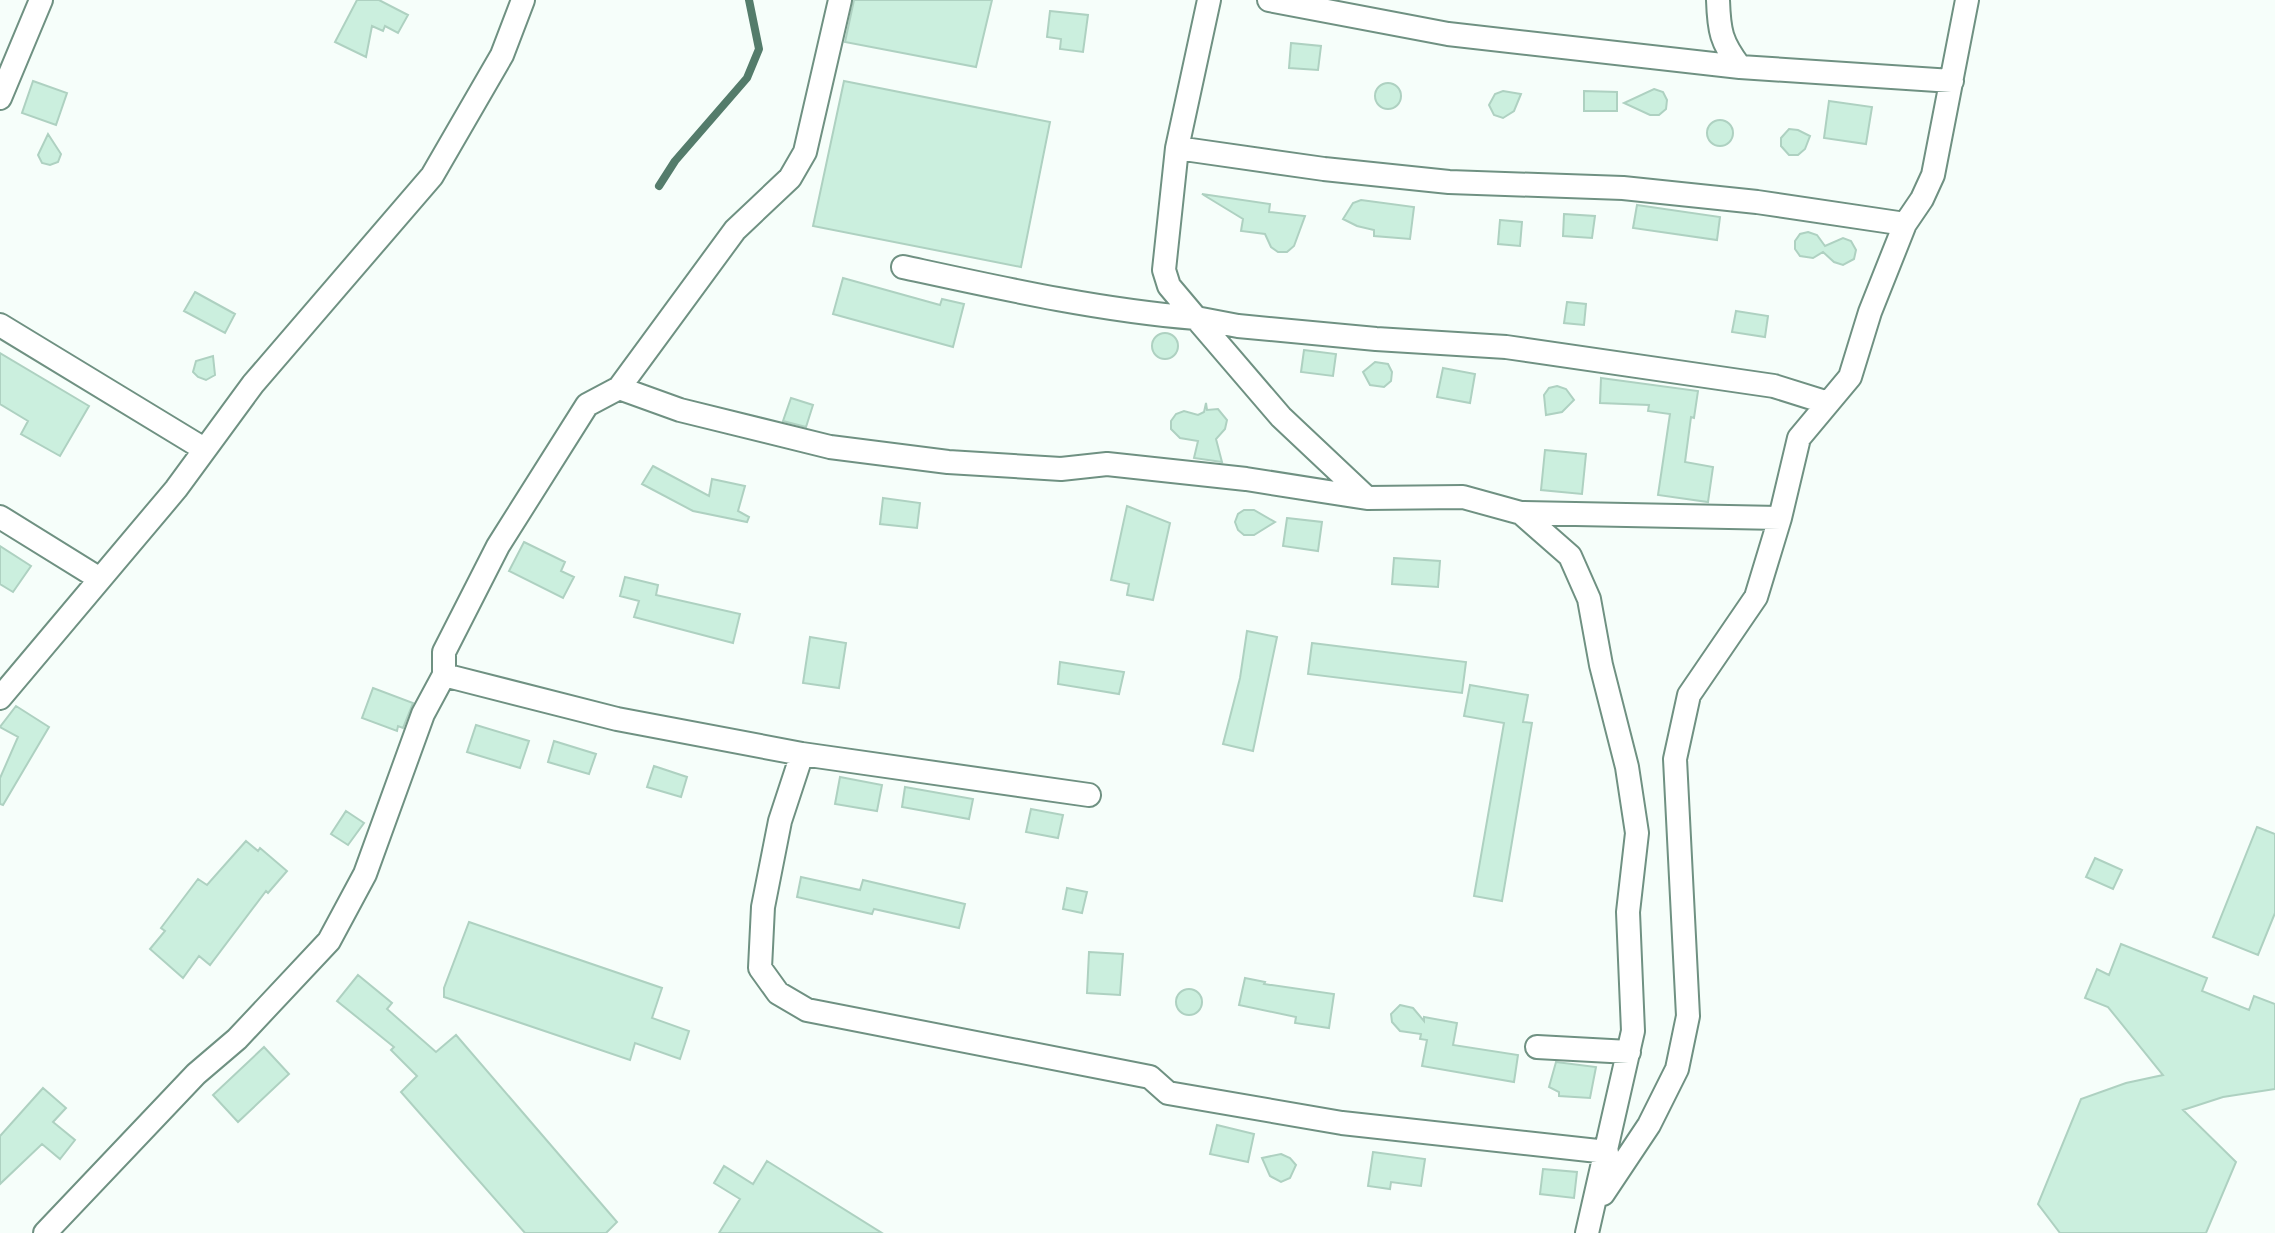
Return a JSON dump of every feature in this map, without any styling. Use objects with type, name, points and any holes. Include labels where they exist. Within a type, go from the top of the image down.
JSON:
[{"type":"street","points":[[0,98],[41,0]]},
{"type":"street","points":[[0,698],[176,489],[253,384],[432,176],[502,55],[523,0]]},
{"type":"street","points":[[45,1233],[196,1074],[237,1039],[329,941],[365,874],[423,714],[444,675],[444,652],[498,546],[587,405],[619,388],[735,230],[790,178],[805,152],[840,0]]},
{"type":"street","points":[[1269,0],[1448,34],[1740,67],[1952,81]]},
{"type":"street","points":[[1718,0],[1719,31],[1726,48],[1740,67]]},
{"type":"street","points":[[1594,1207],[1649,1125],[1677,1069],[1688,1016],[1675,759],[1689,695],[1756,597],[1780,518],[1799,438],[1850,377],[1870,312],[1905,224],[1933,175],[1967,0]]},
{"type":"street","points":[[1202,1],[1177,148],[1164,270],[1169,286],[1281,417],[1367,498]]},
{"type":"street","points":[[1177,148],[1324,169],[1449,182],[1623,188],[1757,202],[1905,224]]},
{"type":"street","points":[[903,267],[1032,295],[1156,315],[1376,339],[1506,347],[1774,386],[1828,403]]},
{"type":"street","points":[[0,325],[204,449]]},
{"type":"street","points":[[619,388],[680,410],[830,447],[948,462],[1061,469],[1107,464],[1246,479],[1367,498],[1463,497],[1521,513],[1780,518]]},
{"type":"street","points":[[1521,513],[1570,556],[1589,599],[1601,665],[1627,767],[1637,833],[1628,912],[1633,1031],[1587,1233]]},
{"type":"street","points":[[0,517],[100,579]]},
{"type":"street","points":[[444,675],[617,719],[802,754],[1089,795]]},
{"type":"street","points":[[802,754],[780,821],[771,864],[763,907],[760,968],[778,993],[807,1010],[1150,1077],[1168,1093],[1184,1096],[1342,1123],[1607,1152]]},
{"type":"street","points":[[1537,1047],[1629,1052]]},
{"type":"building","points":[[357,0],[379,0],[408,15],[398,33],[385,26],[383,31],[372,26],[366,57],[335,42]]},
{"type":"building","points":[[854,0],[992,0],[976,67],[845,42]]},
{"type":"building","points":[[1050,11],[1088,15],[1083,52],[1060,49],[1061,39],[1047,37]]},
{"type":"building","points":[[1291,43],[1321,46],[1318,70],[1289,68]]},
{"type":"building","points":[[33,81],[67,93],[56,125],[22,113]]},
{"type":"building","points":[[844,81],[1050,122],[1021,267],[813,226]]},
{"type":"building","points":[[1388,83],[1397,87],[1401,96],[1397,105],[1388,109],[1379,105],[1375,96],[1379,87]]},
{"type":"building","points":[[1654,89],[1663,92],[1667,100],[1666,109],[1659,115],[1650,115],[1624,103]]},
{"type":"building","points":[[1503,91],[1521,94],[1514,111],[1503,118],[1494,115],[1489,105],[1495,94]]},
{"type":"building","points":[[1584,91],[1617,92],[1617,111],[1584,111]]},
{"type":"building","points":[[1829,101],[1872,107],[1866,144],[1824,138]]},
{"type":"building","points":[[1720,120],[1729,124],[1733,133],[1729,142],[1720,146],[1711,142],[1707,133],[1711,124]]},
{"type":"building","points":[[1789,129],[1810,136],[1805,149],[1798,155],[1789,155],[1781,146],[1781,138]]},
{"type":"building","points":[[48,134],[61,154],[58,162],[50,165],[42,163],[38,155]]},
{"type":"building","points":[[1202,194],[1270,204],[1269,212],[1305,216],[1294,246],[1287,252],[1278,252],[1271,247],[1265,234],[1241,231],[1243,219]]},
{"type":"building","points":[[1361,200],[1414,207],[1410,239],[1374,236],[1374,230],[1343,219],[1353,203]]},
{"type":"building","points":[[1637,205],[1720,217],[1717,240],[1633,228]]},
{"type":"building","points":[[1564,214],[1595,216],[1592,238],[1563,236]]},
{"type":"building","points":[[1500,220],[1522,222],[1520,246],[1498,244]]},
{"type":"building","points":[[1808,232],[1817,235],[1825,246],[1843,238],[1851,241],[1856,250],[1854,259],[1843,265],[1823,252],[1813,258],[1800,256],[1795,249],[1795,241],[1800,234]]},
{"type":"building","points":[[843,278],[940,305],[942,299],[964,304],[953,347],[833,314]]},
{"type":"building","points":[[195,292],[235,314],[225,333],[184,311]]},
{"type":"building","points":[[1567,302],[1586,304],[1584,325],[1564,323]]},
{"type":"building","points":[[1736,311],[1768,316],[1765,337],[1732,332]]},
{"type":"building","points":[[1165,333],[1174,337],[1178,346],[1174,355],[1165,359],[1156,355],[1152,346],[1156,337]]},
{"type":"building","points":[[1304,350],[1336,354],[1333,376],[1301,372]]},
{"type":"building","points":[[0,353],[89,406],[60,456],[21,434],[28,421],[0,404]]},
{"type":"building","points":[[213,356],[215,375],[206,380],[198,377],[193,372],[196,361]]},
{"type":"building","points":[[1375,362],[1388,364],[1392,372],[1391,381],[1384,387],[1370,385],[1363,372]]},
{"type":"building","points":[[1443,368],[1475,374],[1470,403],[1437,397]]},
{"type":"building","points":[[1601,378],[1698,391],[1685,462],[1713,467],[1708,502],[1658,495],[1670,414],[1648,411],[1649,405],[1600,403]]},
{"type":"building","points":[[1557,386],[1566,389],[1574,400],[1562,412],[1546,415],[1544,395],[1549,388]]},
{"type":"building","points":[[791,398],[813,405],[806,427],[783,421]]},
{"type":"building","points":[[1206,403],[1207,410],[1218,409],[1227,420],[1225,429],[1216,439],[1222,462],[1194,458],[1198,441],[1180,438],[1171,429],[1171,421],[1176,414],[1184,411],[1198,415],[1204,412]]},
{"type":"building","points":[[1545,450],[1586,454],[1582,494],[1541,490]]},
{"type":"building","points":[[653,466],[709,496],[712,479],[745,486],[738,511],[749,517],[747,522],[693,511],[642,484]]},
{"type":"building","points":[[883,498],[920,503],[917,528],[880,524]]},
{"type":"building","points":[[1127,506],[1170,523],[1153,600],[1127,595],[1129,584],[1111,580]]},
{"type":"building","points":[[1244,510],[1254,510],[1275,522],[1254,535],[1244,535],[1235,522]]},
{"type":"building","points":[[1287,518],[1322,522],[1318,551],[1283,546]]},
{"type":"building","points":[[524,542],[565,562],[561,571],[574,577],[563,598],[509,571]]},
{"type":"building","points":[[0,546],[31,566],[13,592],[0,584]]},
{"type":"building","points":[[1394,558],[1440,561],[1438,587],[1392,584]]},
{"type":"building","points":[[625,577],[658,585],[656,595],[740,614],[733,643],[634,617],[639,601],[620,596]]},
{"type":"building","points":[[1247,631],[1277,637],[1253,751],[1223,744],[1240,678]]},
{"type":"building","points":[[810,637],[846,643],[839,688],[803,683]]},
{"type":"building","points":[[1312,643],[1466,662],[1462,693],[1308,674]]},
{"type":"building","points":[[1060,662],[1124,672],[1119,694],[1058,684]]},
{"type":"building","points":[[1470,685],[1528,695],[1523,722],[1532,723],[1502,901],[1474,896],[1504,723],[1464,716]]},
{"type":"building","points":[[373,688],[413,703],[403,728],[398,726],[397,731],[362,718]]},
{"type":"building","points":[[16,706],[49,727],[3,805],[0,804],[0,778],[18,737],[0,727]]},
{"type":"building","points":[[476,725],[529,741],[520,768],[467,752]]},
{"type":"building","points":[[554,741],[596,754],[589,774],[548,762]]},
{"type":"building","points":[[654,766],[687,777],[681,797],[647,787]]},
{"type":"building","points":[[840,777],[882,785],[877,811],[835,804]]},
{"type":"building","points":[[905,787],[973,799],[969,819],[902,807]]},
{"type":"building","points":[[1031,809],[1063,815],[1058,838],[1026,832]]},
{"type":"building","points":[[346,811],[364,823],[348,845],[331,834]]},
{"type":"building","points":[[2257,827],[2275,834],[2275,913],[2258,955],[2213,937]]},
{"type":"building","points":[[246,841],[258,851],[260,848],[287,871],[268,893],[266,891],[210,965],[199,956],[183,978],[150,949],[165,931],[161,928],[198,879],[207,885]]},
{"type":"building","points":[[2095,858],[2122,870],[2113,889],[2086,877]]},
{"type":"building","points":[[801,877],[860,890],[863,880],[965,904],[959,928],[874,909],[872,914],[797,897]]},
{"type":"building","points":[[1067,888],[1087,892],[1082,913],[1063,909]]},
{"type":"building","points":[[469,922],[662,988],[652,1018],[689,1031],[680,1059],[635,1043],[630,1060],[444,997],[444,988]]},
{"type":"building","points":[[2121,944],[2207,978],[2202,991],[2249,1010],[2254,996],[2275,1004],[2275,1089],[2223,1097],[2183,1110],[2236,1162],[2206,1233],[2060,1233],[2038,1204],[2081,1099],[2126,1083],[2163,1075],[2108,1007],[2085,998],[2097,969],[2109,975]]},
{"type":"building","points":[[1089,952],[1123,954],[1120,995],[1087,993]]},
{"type":"building","points":[[358,975],[392,1003],[387,1009],[436,1052],[456,1035],[617,1222],[606,1233],[525,1233],[401,1092],[417,1076],[391,1050],[394,1047],[337,1001]]},
{"type":"building","points":[[1245,978],[1264,984],[1334,994],[1329,1028],[1295,1023],[1296,1017],[1239,1005]]},
{"type":"building","points":[[1189,989],[1199,992],[1202,1002],[1199,1012],[1189,1015],[1179,1012],[1176,1002],[1179,992]]},
{"type":"building","points":[[1400,1005],[1413,1008],[1424,1021],[1424,1017],[1457,1023],[1453,1045],[1518,1055],[1514,1082],[1422,1066],[1427,1040],[1420,1039],[1421,1034],[1400,1031],[1392,1022],[1391,1014]]},
{"type":"building","points":[[264,1047],[289,1074],[238,1122],[213,1095]]},
{"type":"building","points":[[1556,1062],[1596,1067],[1590,1098],[1559,1096],[1559,1092],[1549,1087]]},
{"type":"building","points":[[43,1088],[66,1108],[53,1122],[75,1140],[60,1159],[42,1144],[0,1184],[0,1136]]},
{"type":"building","points":[[1217,1125],[1254,1134],[1248,1162],[1210,1154]]},
{"type":"building","points":[[1373,1152],[1425,1159],[1421,1186],[1391,1182],[1390,1189],[1368,1186]]},
{"type":"building","points":[[1281,1154],[1296,1165],[1290,1178],[1281,1182],[1270,1176],[1262,1158]]},
{"type":"building","points":[[767,1161],[882,1233],[719,1233],[740,1199],[714,1183],[724,1166],[753,1184]]},
{"type":"building","points":[[1543,1169],[1577,1172],[1574,1198],[1540,1194]]},
{"type":"waterway","points":[[659,186],[675,161],[747,78],[759,49],[749,0]]}]
